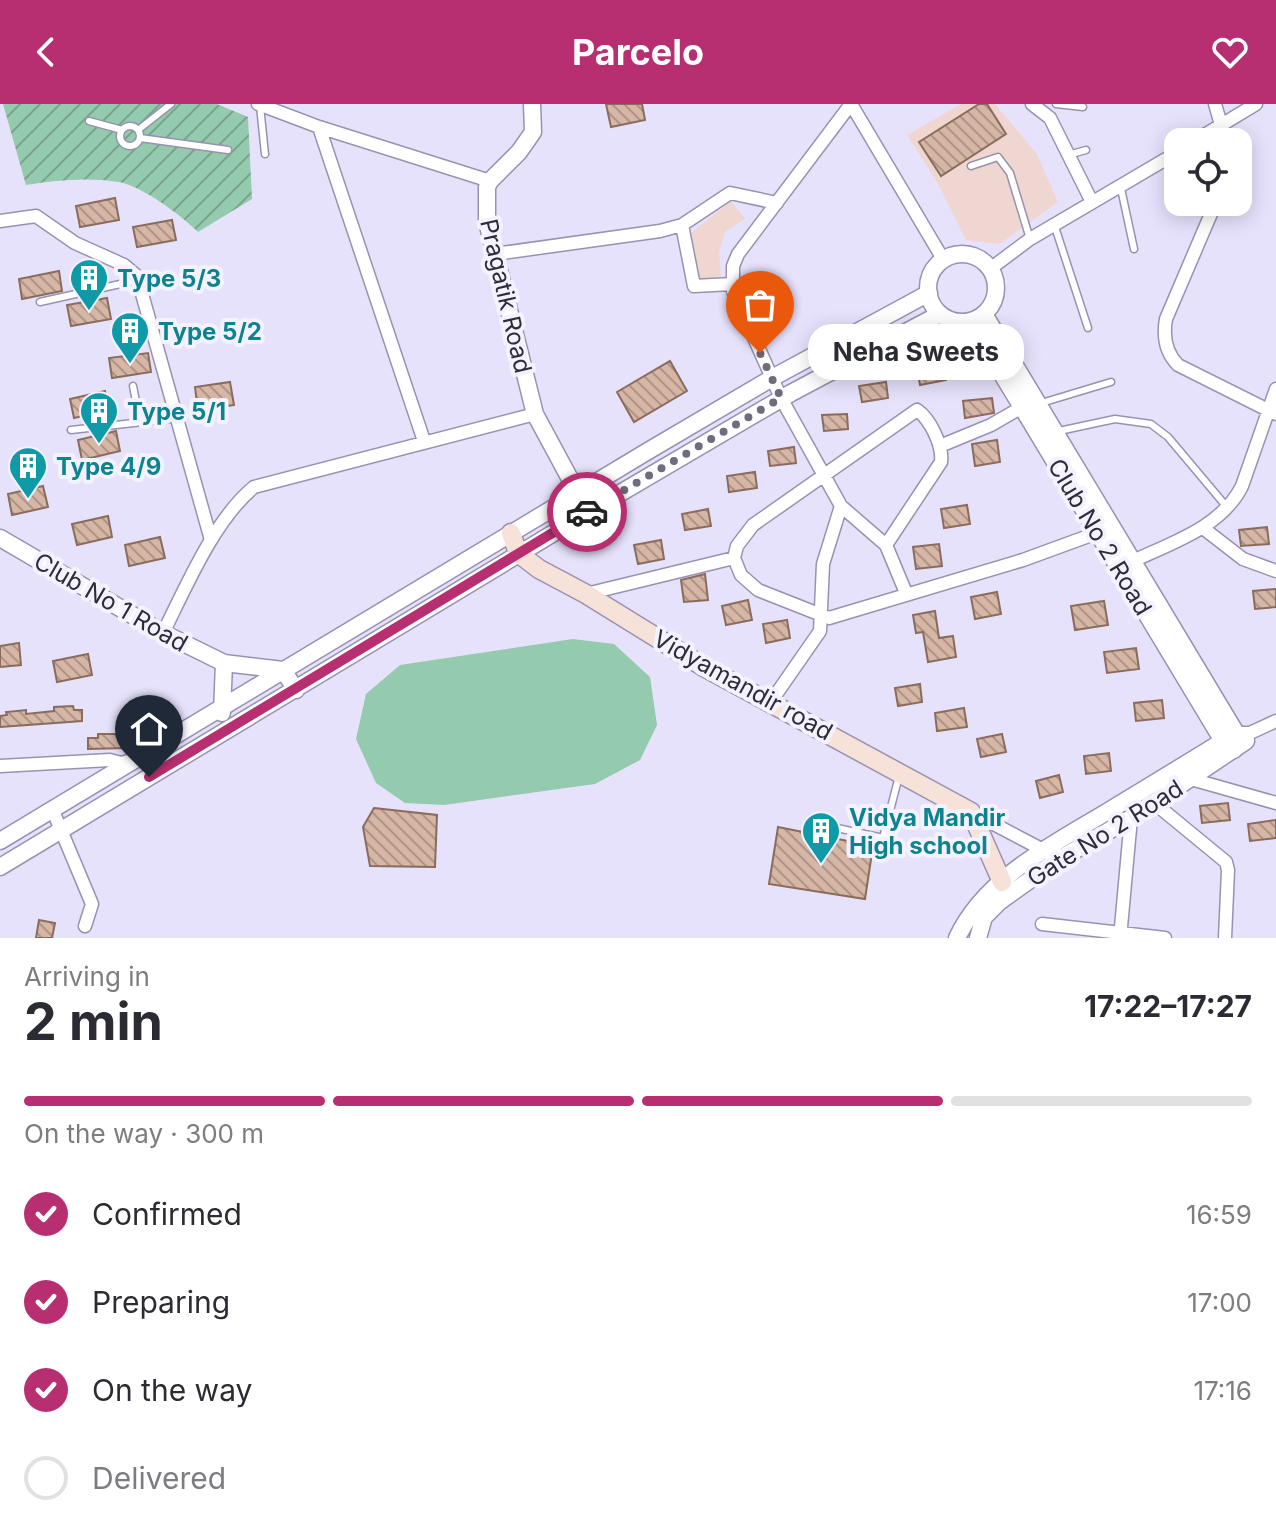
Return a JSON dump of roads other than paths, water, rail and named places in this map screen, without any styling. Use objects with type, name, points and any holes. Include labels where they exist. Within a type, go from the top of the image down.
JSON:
[{"type":"main road","points":[[511,533],[518,553]]},
{"type":"main road","name":"Vidyamandir road","points":[[518,553],[539,569],[586,594],[704,667],[971,812]]},
{"type":"main road","points":[[971,812],[1007,887]]},
{"type":"street","points":[[259,104],[319,127],[490,181],[519,152],[533,132],[532,104]]},
{"type":"street","points":[[906,593],[886,545],[841,506],[781,398],[737,303],[732,284],[733,266],[738,254],[851,104],[943,259]]},
{"type":"street","points":[[1032,104],[1052,107],[1068,155],[1092,202]]},
{"type":"street","points":[[1215,104],[1223,128]]},
{"type":"street","points":[[1216,128],[1256,104]]},
{"type":"street","points":[[319,127],[424,441]]},
{"type":"street","points":[[990,269],[1030,239],[1055,227],[1120,184],[1164,160]]},
{"type":"street","name":"Pragatik Road","points":[[490,181],[487,187],[487,222],[535,414],[590,510]]},
{"type":"street","points":[[495,254],[660,231],[682,225],[730,193],[777,203]]},
{"type":"street","points":[[0,221],[36,216],[75,243],[124,265],[139,280],[211,540]]},
{"type":"street","points":[[1210,216],[1166,319],[1164,330],[1168,351],[1178,365],[1272,413]]},
{"type":"street","points":[[682,225],[694,286],[732,284]]},
{"type":"street","points":[[958,253],[969,254],[979,258],[990,269],[996,284],[995,295],[977,318],[950,320],[933,306],[928,283],[931,272],[943,259],[958,253]]},
{"type":"street","points":[[0,841],[772,378],[929,293]]},
{"type":"street","points":[[0,867],[590,510],[781,398],[940,314]]},
{"type":"street","name":"Club No 2 Road","points":[[977,318],[1104,530],[1238,739]]},
{"type":"street","points":[[1133,561],[1203,528],[1226,506],[1242,486],[1272,413],[1276,389]]},
{"type":"street","points":[[940,446],[1030,406]]},
{"type":"street","name":"Club No 2 Road","points":[[1030,406],[1055,432],[1104,530],[1133,561],[1238,739]]},
{"type":"street","points":[[886,545],[938,470],[942,454],[923,414],[917,410],[753,525],[737,546],[734,558],[741,575],[758,590],[805,607],[822,617],[840,616],[906,593],[1023,560],[1104,530]]},
{"type":"street","points":[[163,633],[211,540],[245,494],[254,487],[535,414]]},
{"type":"street","points":[[770,703],[817,638],[822,617],[823,564],[841,506]]},
{"type":"street","points":[[534,519],[542,539]]},
{"type":"street","points":[[1203,528],[1243,559],[1276,571]]},
{"type":"street","name":"Club No 1 Road","points":[[1,540],[163,633],[224,663],[283,670]]},
{"type":"street","points":[[486,547],[493,569]]},
{"type":"street","points":[[586,594],[734,558]]},
{"type":"street","points":[[223,733],[224,663]]},
{"type":"street","points":[[283,670],[296,690]]},
{"type":"street","points":[[1238,739],[1276,721]]},
{"type":"street","name":"Gate No 2 Road","points":[[978,938],[984,917],[1007,887],[1131,818],[1191,779],[1238,739]]},
{"type":"street","name":"Gate No 2 Road","points":[[957,938],[965,920],[1007,887],[1043,851],[1238,739]]},
{"type":"street","points":[[0,766],[110,760],[121,763],[139,758]]},
{"type":"street","points":[[1191,779],[1276,803]]},
{"type":"street","points":[[1153,802],[1226,862],[1225,938]]},
{"type":"street","points":[[53,811],[92,904],[85,926]]},
{"type":"street","points":[[971,812],[1043,851],[1062,857]]},
{"type":"street","points":[[1120,936],[1131,818]]},
{"type":"street","points":[[1042,924],[1120,936],[1165,938]]},
{"type":"lane","points":[[122,130],[120,140],[124,145],[130,147],[137,144],[139,134],[171,104]]},
{"type":"lane","points":[[259,104],[265,154]]},
{"type":"lane","points":[[1052,107],[1083,107]]},
{"type":"lane","points":[[89,121],[122,130],[128,127],[139,134],[228,150]]},
{"type":"lane","points":[[1068,155],[1086,150]]},
{"type":"lane","points":[[971,166],[998,157],[1010,173],[1030,239]]},
{"type":"lane","points":[[1120,184],[1134,249]]},
{"type":"lane","points":[[1055,227],[1088,328]]},
{"type":"lane","points":[[40,302],[139,280]]},
{"type":"lane","points":[[1030,406],[1111,382]]},
{"type":"lane","points":[[133,386],[140,422]]},
{"type":"lane","points":[[71,430],[178,418]]},
{"type":"lane","points":[[1055,432],[1115,419],[1151,424],[1168,437],[1226,506]]},
{"type":"lane","points":[[828,826],[883,838],[900,772]]},
{"type":"place","name":"Type 5/3","points":[[89,312]]},
{"type":"place","name":"Neha Sweets","points":[[760,353]]},
{"type":"place","name":"Type 5/2","points":[[130,365]]},
{"type":"place","name":"Type 5/1","points":[[99,445]]},
{"type":"place","name":"Type 4/9","points":[[28,500]]},
{"type":"place","name":"Vidya Mandir High school","points":[[821,865]]}]
